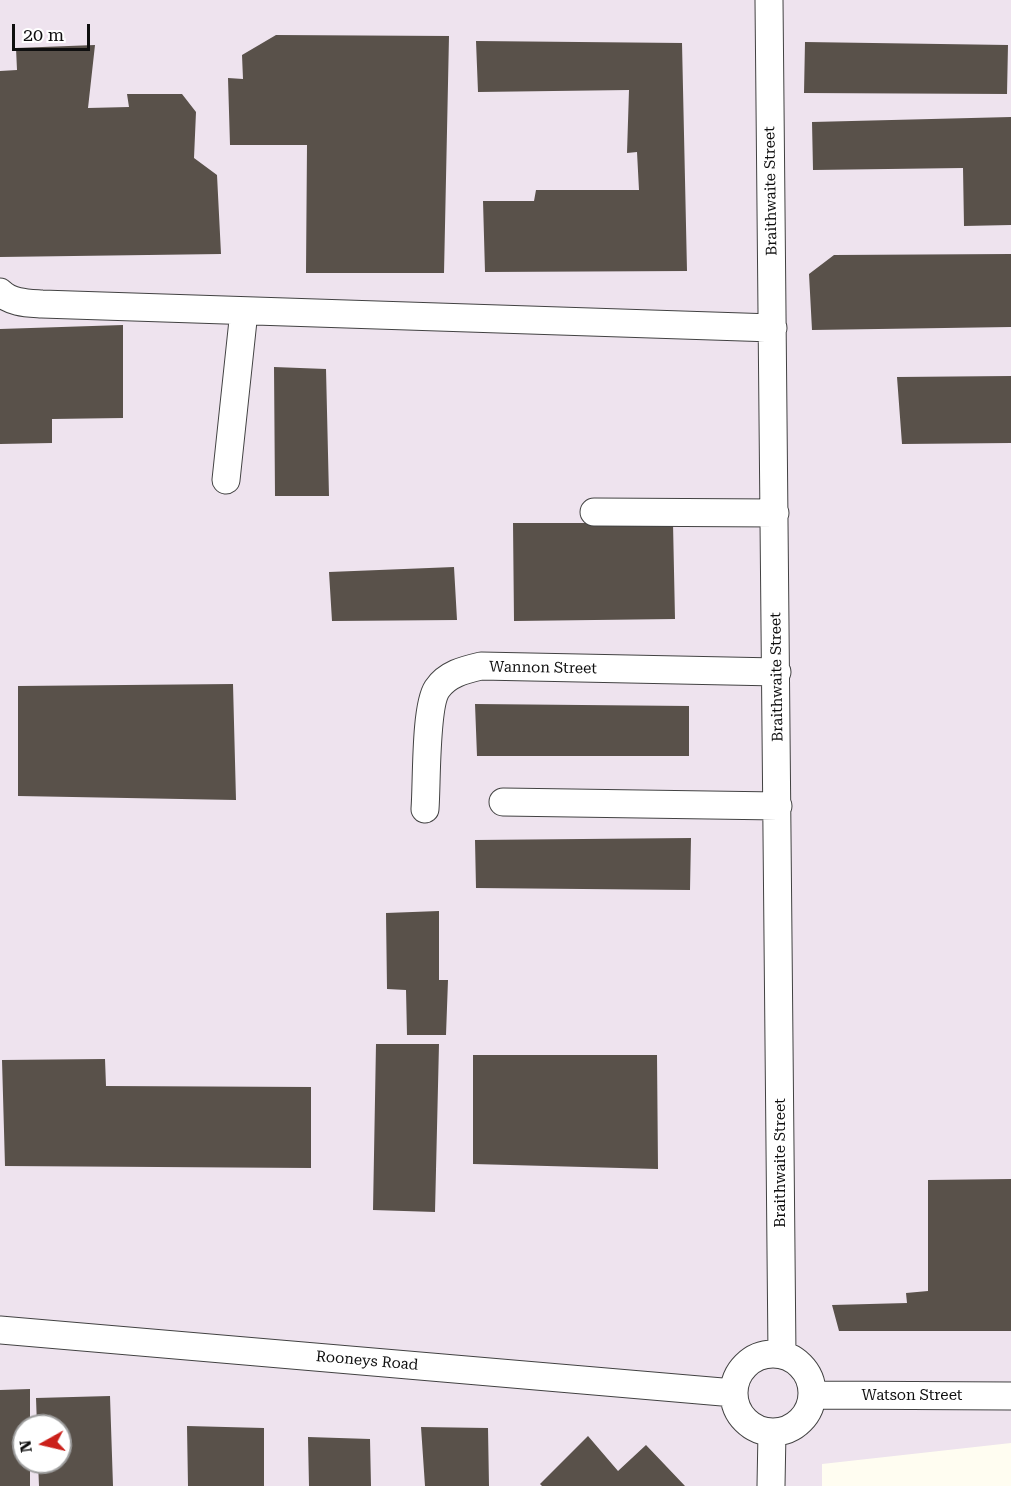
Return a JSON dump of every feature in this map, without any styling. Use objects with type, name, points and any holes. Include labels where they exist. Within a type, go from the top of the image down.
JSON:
[{"type":"street","name":"Braithwaite Street","points":[[769,0],[782,1354]]},
{"type":"street","points":[[0,292],[5,297],[25,303],[773,328]]},
{"type":"street","points":[[226,480],[244,311]]},
{"type":"street","points":[[594,512],[775,513]]},
{"type":"street","name":"Wannon Street","points":[[425,808],[430,707],[436,690],[449,677],[463,670],[481,666],[777,672]]},
{"type":"street","points":[[503,802],[778,806]]},
{"type":"street","name":"Rooneys Road","points":[[0,1330],[734,1393]]},
{"type":"street","points":[[768,1354],[782,1354],[795,1360],[805,1370],[811,1382],[812,1395],[805,1416],[797,1424],[788,1429],[772,1432],[752,1426],[742,1417],[736,1406],[734,1393],[737,1379],[744,1367],[755,1358],[768,1354]]},
{"type":"street","name":"Watson Street","points":[[812,1395],[1011,1396]]},
{"type":"street","points":[[771,1486],[772,1432]]},
{"type":"shaded area","points":[[0,0],[1011,0],[1011,1443],[822,1464],[822,1486],[0,1486]]},
{"type":"building","points":[[276,35],[449,36],[444,273],[306,273],[307,145],[230,145],[228,78],[243,79],[242,55]]},
{"type":"building","points":[[476,41],[682,43],[687,271],[485,272],[483,201],[534,201],[536,190],[639,190],[637,152],[627,153],[629,90],[478,92]]},
{"type":"building","points":[[805,42],[1008,45],[1007,94],[804,93]]},
{"type":"building","points":[[95,45],[88,108],[129,107],[127,94],[182,94],[196,112],[194,158],[217,175],[221,254],[0,257],[0,71],[17,70],[16,48]]},
{"type":"building","points":[[1011,117],[1011,225],[964,226],[963,168],[813,170],[812,122]]},
{"type":"building","points":[[1011,254],[1011,327],[812,330],[809,274],[834,255]]},
{"type":"building","points":[[123,325],[123,418],[52,419],[52,443],[0,444],[0,329]]},
{"type":"building","points":[[274,367],[326,369],[329,496],[275,496]]},
{"type":"building","points":[[1011,376],[1011,443],[902,444],[897,377]]},
{"type":"building","points":[[513,523],[673,523],[675,619],[514,621]]},
{"type":"building","points":[[454,567],[457,620],[332,621],[329,572]]},
{"type":"building","points":[[233,684],[236,800],[18,796],[18,686]]},
{"type":"building","points":[[475,704],[689,706],[689,756],[477,756]]},
{"type":"building","points":[[691,838],[690,890],[476,888],[475,840]]},
{"type":"building","points":[[439,911],[439,980],[448,980],[446,1035],[407,1035],[406,990],[387,989],[386,913]]},
{"type":"building","points":[[376,1044],[439,1044],[435,1212],[373,1210]]},
{"type":"building","points":[[473,1055],[657,1055],[658,1169],[473,1164]]},
{"type":"building","points":[[105,1059],[106,1086],[311,1087],[311,1168],[5,1166],[2,1060]]},
{"type":"building","points":[[1011,1179],[1011,1331],[839,1331],[832,1305],[907,1303],[906,1293],[928,1291],[928,1180]]},
{"type":"building","points":[[30,1389],[30,1414],[12,1414],[12,1474],[30,1474],[30,1486],[0,1486],[0,1390]]},
{"type":"building","points":[[110,1396],[113,1486],[39,1486],[38,1474],[72,1474],[72,1414],[37,1414],[36,1398]]},
{"type":"building","points":[[187,1426],[264,1428],[264,1486],[188,1486]]},
{"type":"building","points":[[421,1427],[488,1428],[489,1486],[425,1486]]},
{"type":"building","points":[[588,1436],[618,1471],[646,1445],[685,1486],[542,1486],[540,1484]]},
{"type":"building","points":[[308,1437],[370,1439],[371,1486],[309,1486]]}]
